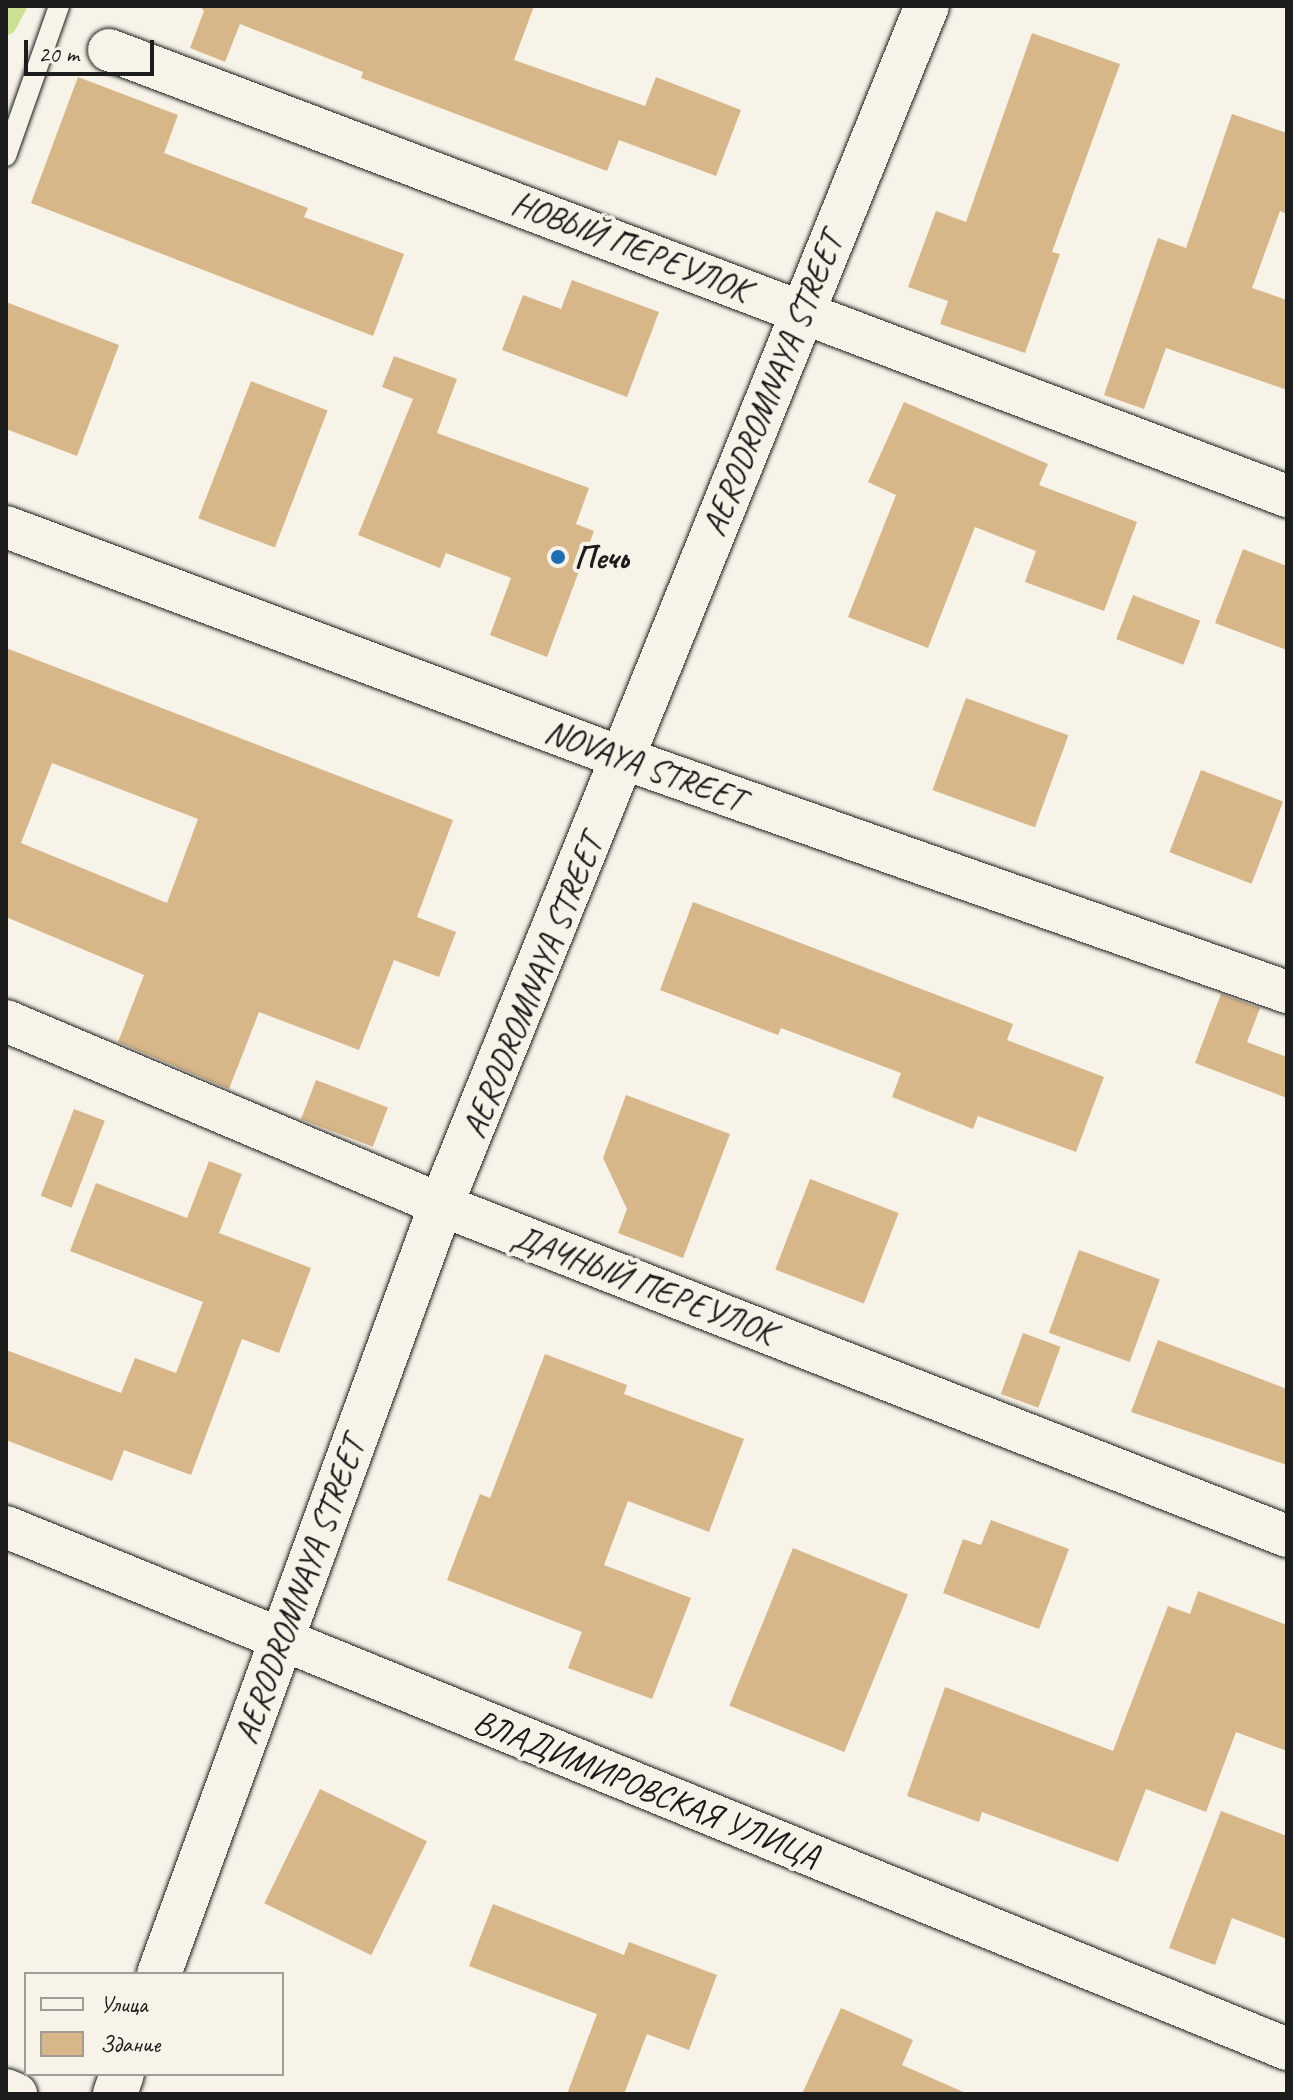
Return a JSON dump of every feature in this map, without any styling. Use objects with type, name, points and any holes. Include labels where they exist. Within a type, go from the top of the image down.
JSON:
[{"type":"street","name":"AERODROMNAYA STREET","points":[[160,1972],[441,1205],[625,759],[800,309],[927,6]]},
{"type":"street","name":"НОВЫЙ ПЕРЕУЛОК","points":[[109,50],[800,309],[1287,496]]},
{"type":"street","name":"NOVAYA STREET","points":[[6,527],[625,759],[1287,992]]},
{"type":"street","name":"ДАЧНЫЙ ПЕРЕУЛОК","points":[[6,1021],[441,1205],[1287,1536]]},
{"type":"street","name":"ВЛАДИМИРОВСКАЯ УЛИЦА","points":[[6,1527],[1287,2049]]},
{"type":"street","points":[[6,2090],[16,2094]]},
{"type":"lane","points":[[6,156],[14,109],[59,6]]},
{"type":"green space","points":[[6,6],[28,6],[14,32],[6,36]]},
{"type":"building","points":[[200,6],[534,6],[514,60],[645,106],[656,77],[741,110],[716,176],[619,140],[607,171],[361,78],[363,72],[240,24],[225,62],[190,48],[204,11]]},
{"type":"building","points":[[1032,33],[1120,64],[1052,252],[1060,254],[1025,353],[940,324],[948,301],[908,287],[936,211],[966,222]]},
{"type":"building","points":[[78,77],[178,115],[164,153],[308,208],[304,217],[404,254],[373,336],[31,203]]},
{"type":"building","points":[[1232,114],[1287,133],[1287,214],[1280,211],[1252,288],[1287,300],[1287,390],[1166,348],[1144,409],[1104,395],[1158,238],[1186,248]]},
{"type":"building","points":[[572,280],[659,312],[627,397],[502,350],[523,295],[561,309]]},
{"type":"building","points":[[6,302],[119,345],[77,456],[6,429]]},
{"type":"building","points":[[394,356],[457,379],[437,433],[589,488],[576,524],[594,531],[547,657],[490,635],[511,578],[446,553],[440,568],[358,535],[413,399],[382,387]]},
{"type":"building","points":[[251,381],[328,410],[275,548],[198,518]]},
{"type":"building","points":[[904,402],[1048,464],[1039,485],[1137,522],[1104,611],[1025,582],[1036,551],[975,527],[928,648],[848,617],[896,495],[868,482]]},
{"type":"building","points":[[1243,549],[1287,566],[1287,650],[1215,623]]},
{"type":"building","points":[[1133,595],[1200,621],[1183,665],[1116,639]]},
{"type":"building","points":[[6,648],[453,820],[417,917],[456,932],[439,977],[394,960],[359,1050],[259,1012],[229,1089],[118,1042],[144,975],[6,917]],"holes":[[[52,763],[198,819],[167,903],[21,843]]]},
{"type":"building","points":[[966,698],[1068,735],[1035,827],[932,790]]},
{"type":"building","points":[[1201,770],[1283,802],[1252,884],[1169,852]]},
{"type":"building","points":[[693,902],[1013,1024],[1007,1040],[1104,1077],[1076,1152],[978,1116],[973,1129],[892,1097],[901,1073],[781,1028],[778,1035],[660,990]]},
{"type":"building","points":[[1221,994],[1260,1008],[1247,1042],[1287,1057],[1287,1098],[1195,1063]]},
{"type":"building","points":[[316,1080],[388,1108],[373,1147],[301,1119]]},
{"type":"building","points":[[626,1095],[730,1134],[683,1258],[618,1233],[627,1209],[603,1158]]},
{"type":"building","points":[[74,1109],[105,1121],[71,1208],[41,1196]]},
{"type":"building","points":[[209,1161],[242,1174],[219,1233],[311,1268],[279,1353],[242,1339],[191,1475],[124,1450],[112,1481],[6,1440],[6,1350],[121,1393],[135,1358],[176,1373],[203,1302],[70,1251],[96,1183],[187,1218]]},
{"type":"building","points":[[810,1179],[899,1213],[864,1304],[775,1270]]},
{"type":"building","points":[[1079,1250],[1160,1279],[1130,1362],[1049,1333]]},
{"type":"building","points":[[1023,1333],[1061,1347],[1038,1408],[1001,1394]]},
{"type":"building","points":[[1158,1340],[1287,1389],[1287,1465],[1131,1412]]},
{"type":"building","points":[[545,1354],[627,1385],[624,1394],[744,1439],[709,1532],[628,1501],[604,1565],[691,1598],[652,1699],[568,1668],[582,1632],[447,1580],[480,1494],[490,1498]]},
{"type":"building","points":[[991,1520],[1069,1549],[1039,1629],[943,1593],[963,1539],[981,1545]]},
{"type":"building","points":[[793,1548],[908,1594],[844,1752],[729,1706]]},
{"type":"building","points":[[1198,1591],[1287,1625],[1287,1751],[1236,1732],[1206,1812],[1146,1789],[1118,1862],[982,1812],[979,1822],[907,1796],[945,1687],[1113,1751],[1168,1606],[1190,1614]]},
{"type":"building","points":[[320,1789],[427,1841],[371,1955],[264,1903]]},
{"type":"building","points":[[1221,1811],[1287,1836],[1287,1939],[1232,1918],[1215,1965],[1169,1948]]},
{"type":"building","points":[[493,1904],[624,1955],[629,1942],[717,1975],[689,2050],[647,2034],[624,2094],[567,2094],[597,2014],[469,1966]]},
{"type":"building","points":[[841,2008],[913,2040],[902,2065],[968,2094],[802,2094]]},
{"type":"place","name":"Печь","points":[[558,557]]}]
